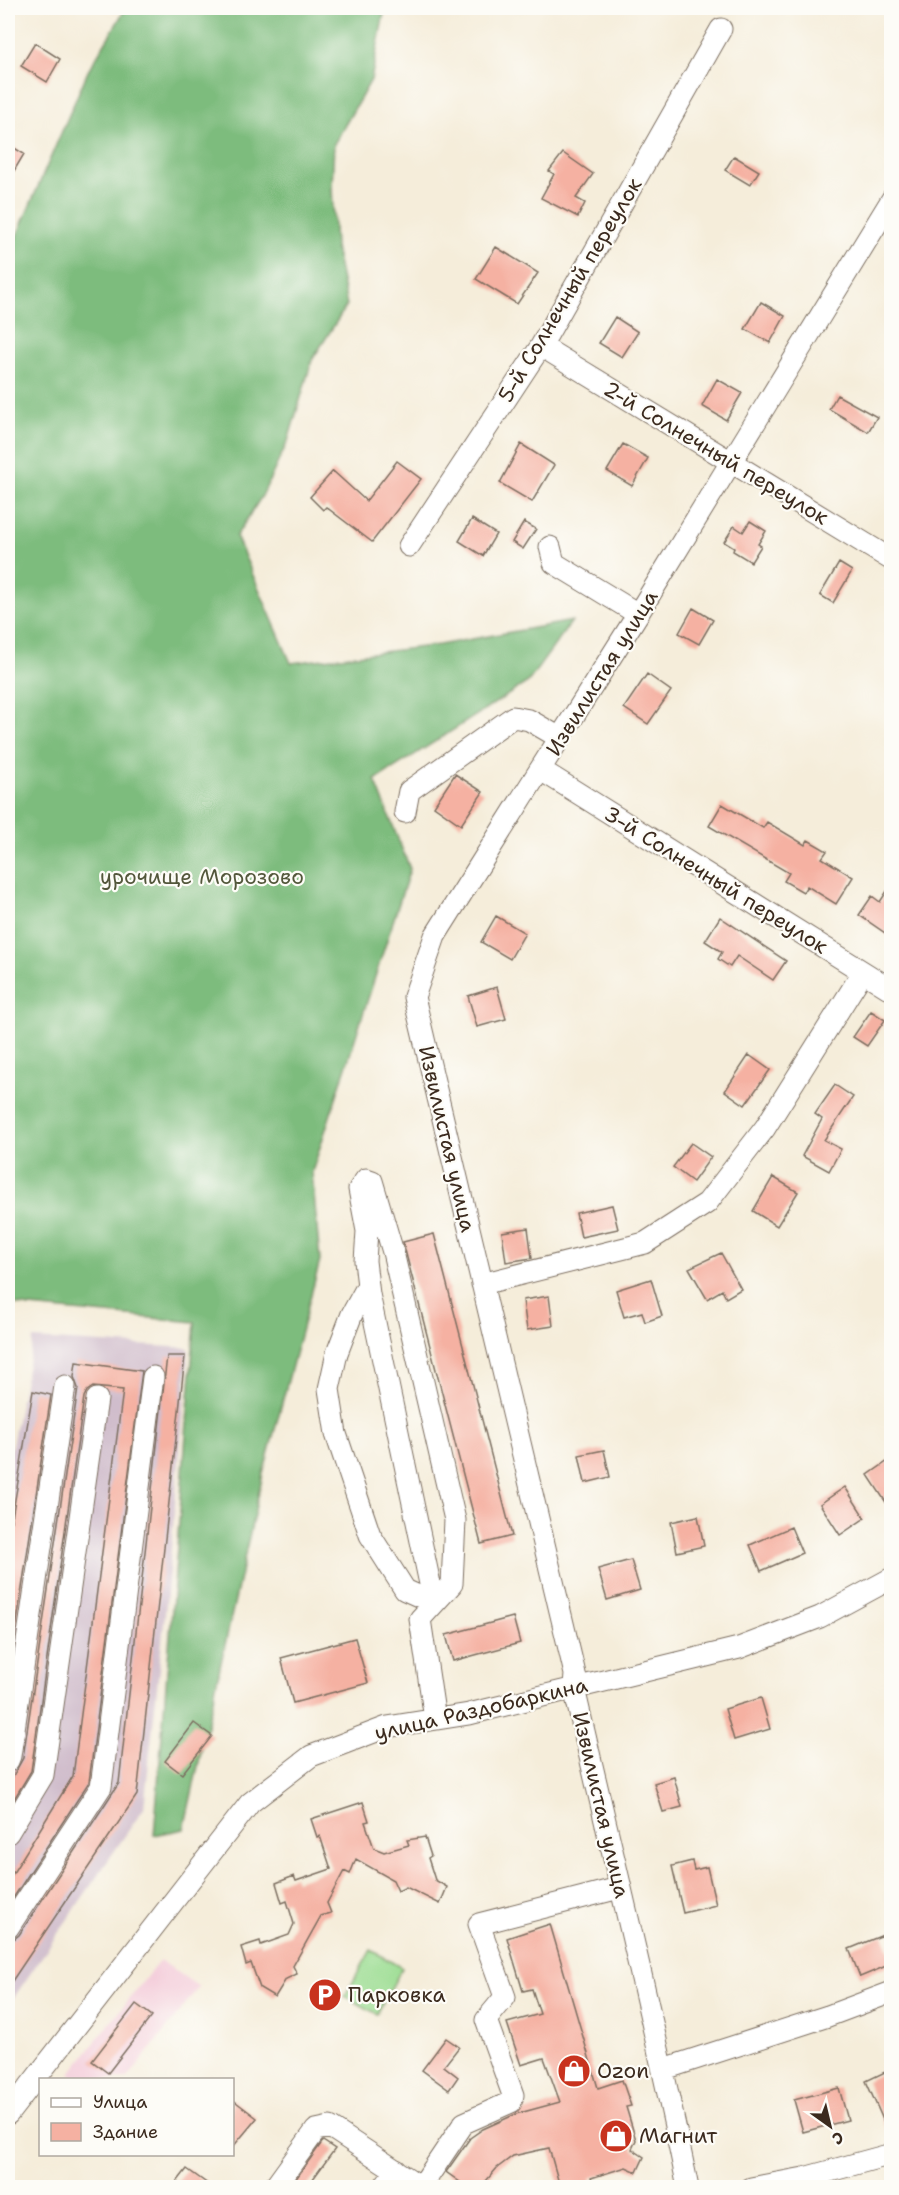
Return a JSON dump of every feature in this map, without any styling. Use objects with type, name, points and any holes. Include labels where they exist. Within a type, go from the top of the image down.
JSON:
[{"type":"street","name":"5-й Солнечный переулок","points":[[409,546],[541,346],[721,29]]},
{"type":"street","name":"Извилистая улица","points":[[688,2187],[664,2069],[619,1888],[574,1688],[575,1674],[414,997],[435,936],[731,464],[891,199]]},
{"type":"street","name":"2-й Солнечный переулок","points":[[541,346],[891,560]]},
{"type":"street","points":[[550,547],[554,563],[638,614]]},
{"type":"street","points":[[405,812],[410,791],[513,717],[529,720],[560,738]]},
{"type":"street","name":"3-й Солнечный переулок","points":[[541,770],[891,990]]},
{"type":"street","points":[[482,1284],[645,1243],[707,1203],[765,1128],[863,972]]},
{"type":"street","points":[[434,1603],[368,1285],[365,1261],[367,1231],[359,1189],[366,1179],[372,1181],[393,1252],[456,1520],[452,1584],[420,1619],[435,1719]]},
{"type":"street","points":[[368,1285],[352,1314],[337,1353],[329,1389],[336,1434],[370,1535],[405,1590],[434,1603]]},
{"type":"street","points":[[8,1928],[102,1786],[153,1377]]},
{"type":"street","points":[[8,1761],[65,1386]]},
{"type":"street","points":[[8,1833],[43,1775],[97,1399]]},
{"type":"street","name":"улица Раздобаркина","points":[[8,2114],[250,1803],[311,1756],[387,1727],[469,1714],[739,1648],[820,1617],[891,1578]]},
{"type":"street","points":[[274,2187],[316,2130],[330,2127],[421,2187],[464,2123],[511,2102],[513,2095],[486,2020],[505,1997],[479,1924],[619,1888]]},
{"type":"street","points":[[664,2069],[828,2016],[891,1992]]},
{"type":"street","points":[[752,2187],[804,2178],[891,2154]]},
{"type":"street","points":[[382,2187],[396,2170]]},
{"type":"shaded area","points":[[33,1339],[189,1348],[166,1604],[144,1808],[8,2006],[8,1466]]},
{"type":"shaded area","points":[[160,1960],[199,1987],[128,2078],[76,2078],[70,2074]]},
{"type":"green space","name":"урочище Морозово","points":[[126,8],[385,8],[371,80],[334,144],[332,187],[335,247],[347,305],[312,360],[288,441],[262,496],[236,536],[291,663],[439,645],[572,621],[528,682],[375,780],[410,869],[312,1172],[320,1261],[263,1474],[184,1829],[154,1835],[195,1322],[29,1307],[8,1303],[8,256],[88,71]]},
{"type":"green space","points":[[371,1950],[402,1968],[377,2014],[345,1996]]},
{"type":"building","points":[[35,43],[60,59],[47,82],[21,66]]},
{"type":"building","points":[[8,144],[24,154],[8,181]]},
{"type":"building","points":[[563,153],[593,174],[576,198],[585,203],[578,217],[541,198],[554,174],[549,171]]},
{"type":"building","points":[[734,156],[759,171],[750,185],[725,170]]},
{"type":"building","points":[[496,247],[538,273],[517,304],[476,279]]},
{"type":"building","points":[[761,302],[785,316],[770,343],[745,329]]},
{"type":"building","points":[[615,317],[638,332],[622,357],[599,343]]},
{"type":"building","points":[[717,379],[742,393],[726,420],[702,406]]},
{"type":"building","points":[[837,395],[877,417],[868,432],[829,409]]},
{"type":"building","points":[[521,444],[554,465],[532,502],[500,483]]},
{"type":"building","points":[[623,444],[648,458],[632,486],[607,471]]},
{"type":"building","points":[[397,461],[421,479],[372,542],[326,507],[323,510],[310,497],[333,471],[366,501]]},
{"type":"building","points":[[472,519],[496,534],[483,556],[459,541]]},
{"type":"building","points":[[750,521],[766,531],[758,544],[761,546],[751,562],[733,551],[734,548],[724,542],[734,526],[743,532]]},
{"type":"building","points":[[524,522],[536,529],[523,549],[512,542]]},
{"type":"building","points":[[839,563],[852,571],[833,603],[820,595]]},
{"type":"building","points":[[693,608],[713,620],[699,644],[679,633]]},
{"type":"building","points":[[647,674],[671,691],[648,724],[624,708]]},
{"type":"building","points":[[455,774],[483,792],[461,825],[434,806]]},
{"type":"building","points":[[722,804],[763,828],[767,822],[805,845],[808,840],[827,851],[822,858],[853,877],[836,904],[807,886],[803,892],[784,881],[789,873],[709,826]]},
{"type":"building","points":[[891,885],[891,937],[859,915],[872,896],[880,902]]},
{"type":"building","points":[[496,916],[525,933],[510,959],[481,942]]},
{"type":"building","points":[[720,917],[786,961],[773,980],[737,956],[730,967],[718,959],[722,952],[705,941]]},
{"type":"building","points":[[497,987],[506,1019],[477,1027],[468,996]]},
{"type":"building","points":[[871,1011],[885,1020],[867,1046],[853,1037]]},
{"type":"building","points":[[749,1055],[770,1070],[745,1105],[725,1091]]},
{"type":"building","points":[[835,1085],[853,1097],[824,1140],[841,1149],[829,1171],[802,1156],[822,1119],[815,1114]]},
{"type":"building","points":[[691,1143],[711,1157],[693,1182],[673,1167]]},
{"type":"building","points":[[773,1177],[798,1192],[777,1226],[753,1211]]},
{"type":"building","points":[[612,1205],[618,1229],[581,1237],[576,1213]]},
{"type":"building","points":[[528,1228],[532,1258],[506,1262],[502,1232]]},
{"type":"building","points":[[434,1234],[512,1536],[481,1544],[403,1242]]},
{"type":"building","points":[[721,1253],[741,1289],[726,1298],[722,1290],[707,1299],[689,1268]]},
{"type":"building","points":[[651,1279],[662,1316],[645,1322],[642,1312],[624,1317],[616,1290]]},
{"type":"building","points":[[549,1296],[553,1326],[527,1330],[523,1300]]},
{"type":"building","points":[[167,1356],[185,1356],[137,1795],[8,1987],[8,1941],[19,1935],[119,1783]]},
{"type":"building","points":[[76,1362],[142,1371],[89,1782],[8,1906],[8,1881],[73,1776],[123,1390],[93,1387],[84,1397],[31,1771],[8,1809],[8,1785],[23,1758],[78,1388],[74,1377]]},
{"type":"building","points":[[33,1391],[51,1395],[11,1661],[8,1660],[8,1542]]},
{"type":"building","points":[[604,1450],[610,1477],[585,1483],[579,1455]]},
{"type":"building","points":[[891,1459],[891,1510],[868,1475]]},
{"type":"building","points":[[845,1487],[865,1518],[840,1535],[820,1504]]},
{"type":"building","points":[[698,1516],[704,1546],[677,1552],[671,1522]]},
{"type":"building","points":[[791,1527],[802,1553],[761,1571],[750,1545]]},
{"type":"building","points":[[631,1560],[640,1590],[607,1600],[598,1569]]},
{"type":"building","points":[[513,1617],[520,1643],[453,1661],[446,1635]]},
{"type":"building","points":[[355,1638],[368,1683],[293,1703],[281,1658]]},
{"type":"building","points":[[761,1698],[770,1729],[734,1740],[725,1709]]},
{"type":"building","points":[[194,1723],[212,1736],[182,1774],[165,1761]]},
{"type":"building","points":[[674,1777],[682,1807],[663,1812],[654,1783]]},
{"type":"building","points":[[363,1802],[369,1821],[365,1822],[374,1848],[384,1852],[409,1845],[407,1840],[425,1837],[431,1856],[428,1858],[435,1880],[447,1887],[440,1904],[406,1887],[398,1891],[393,1880],[356,1859],[350,1874],[344,1871],[327,1903],[331,1913],[321,1916],[293,1966],[297,1974],[286,1979],[275,1997],[260,1988],[251,1963],[246,1965],[241,1947],[260,1941],[261,1945],[289,1935],[294,1924],[287,1901],[282,1903],[276,1883],[294,1876],[296,1881],[331,1869],[320,1836],[317,1837],[311,1819]]},
{"type":"building","points":[[692,1861],[694,1870],[707,1867],[716,1905],[683,1913],[672,1866]]},
{"type":"building","points":[[550,1924],[598,2088],[622,2080],[631,2106],[626,2107],[636,2140],[632,2149],[644,2157],[637,2172],[626,2167],[591,2178],[592,2182],[560,2187],[549,2148],[513,2156],[497,2168],[481,2187],[467,2187],[446,2172],[470,2138],[483,2129],[516,2114],[560,2102],[544,2058],[521,2065],[507,2023],[540,2014],[532,1989],[523,1991],[507,1938]]},
{"type":"building","points":[[883,1935],[891,1955],[891,1964],[860,1977],[849,1949]]},
{"type":"building","points":[[136,2004],[152,2016],[108,2073],[92,2061]]},
{"type":"building","points":[[446,2038],[459,2047],[444,2066],[458,2077],[449,2090],[422,2070]]},
{"type":"building","points":[[887,2071],[891,2082],[891,2138],[866,2081]]},
{"type":"building","points":[[839,2088],[848,2120],[803,2132],[794,2100]]},
{"type":"building","points":[[234,2101],[257,2118],[234,2146]]},
{"type":"building","points":[[323,2141],[335,2149],[307,2187],[290,2187]]},
{"type":"building","points":[[187,2169],[212,2187],[173,2187]]},
{"type":"place","name":"Парковка","points":[[325,1995]]},
{"type":"place","name":"Ozon","points":[[574,2071]]},
{"type":"place","name":"Магнит","points":[[616,2136]]}]
